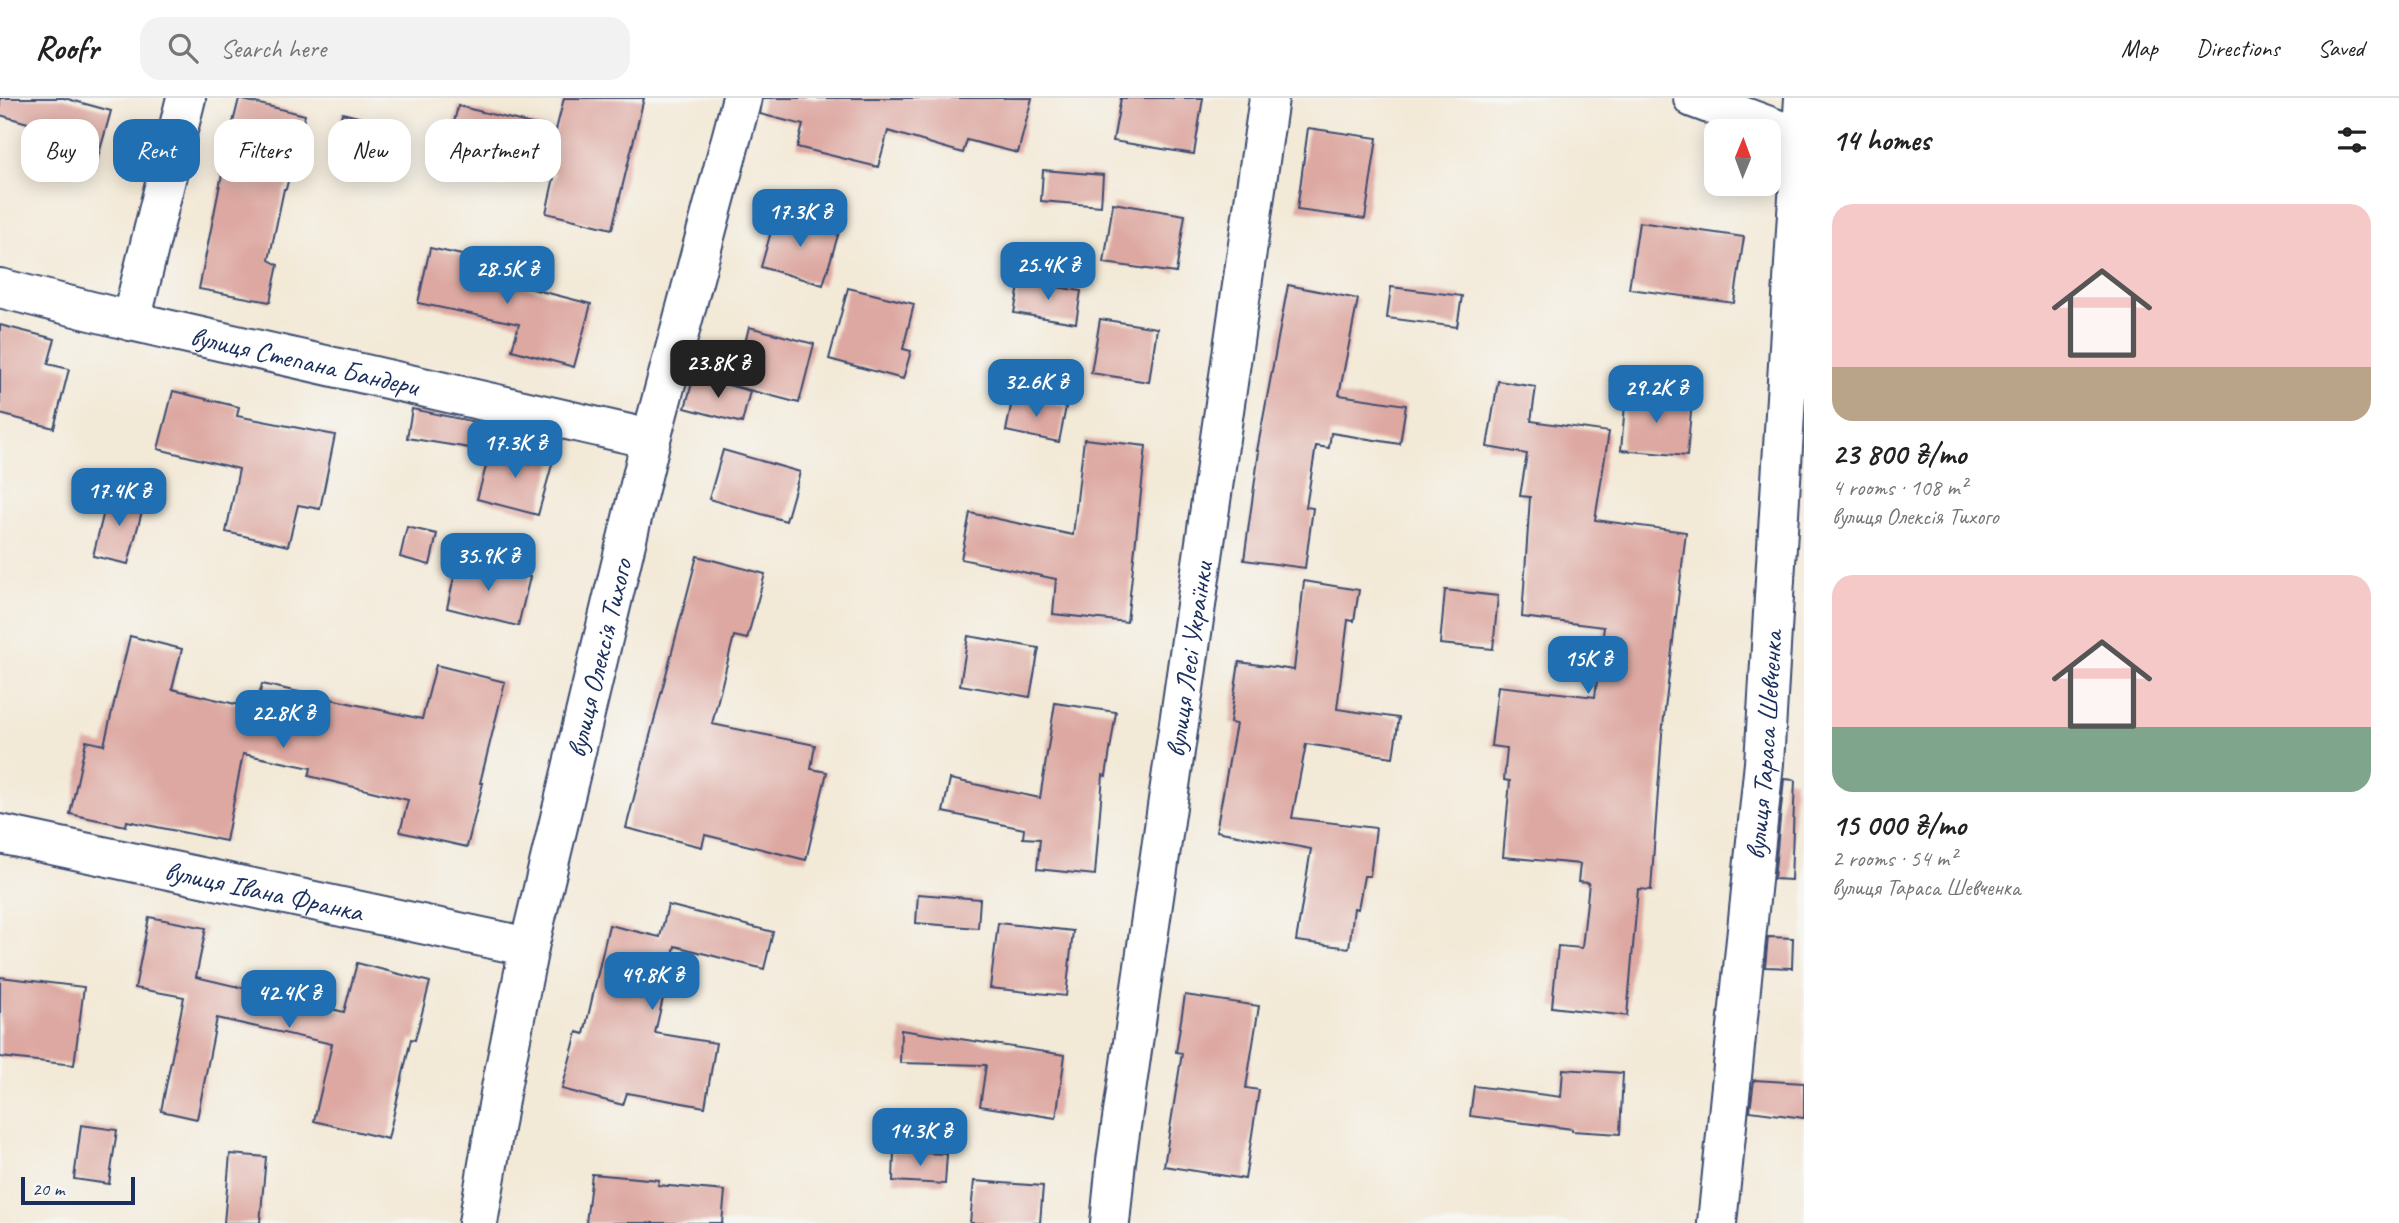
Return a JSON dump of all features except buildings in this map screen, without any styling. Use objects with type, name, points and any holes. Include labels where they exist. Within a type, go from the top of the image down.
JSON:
[{"type":"street","points":[[131,321],[186,98]]},
{"type":"street","name":"вулиця Олексія Тихого","points":[[478,1223],[529,947],[651,439],[742,98]]},
{"type":"street","name":"вулиця Лесі Українки","points":[[1110,1223],[1120,1134],[1269,98]]},
{"type":"street","points":[[1693,98],[1802,138]]},
{"type":"street","name":"вулиця Тараса Шевченка","points":[[1717,1223],[1764,762],[1804,98]]},
{"type":"street","name":"вулиця Степана Бандери","points":[[0,288],[131,321],[651,439]]},
{"type":"street","name":"вулиця Івана Франка","points":[[0,834],[529,947]]}]
